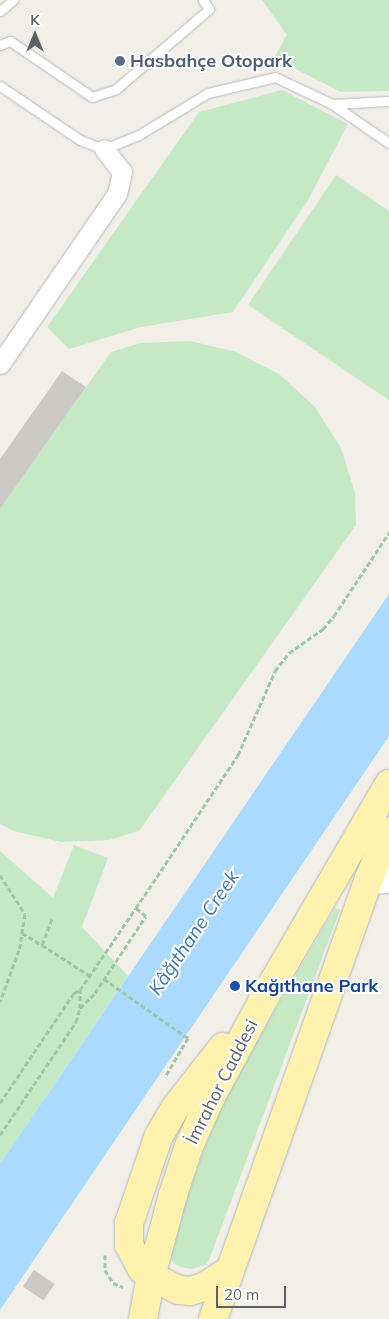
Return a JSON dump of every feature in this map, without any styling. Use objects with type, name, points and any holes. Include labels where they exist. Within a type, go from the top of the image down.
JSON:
[{"type":"main road","name":"İmrahor Caddesi","points":[[151,1276],[134,1258],[129,1246],[129,1223],[158,1138],[175,1108],[264,998],[389,784]]},
{"type":"main road","points":[[213,1319],[378,880],[389,831]]},
{"type":"main road","points":[[143,1319],[151,1276],[179,1290],[190,1290],[209,1284],[230,1270]]},
{"type":"street","points":[[0,364],[117,194],[122,172],[104,149]]},
{"type":"lane","points":[[0,11],[13,0]]},
{"type":"lane","points":[[0,45],[10,41],[92,97],[116,89],[209,9],[203,0]]},
{"type":"lane","points":[[0,86],[80,140],[104,149],[137,136],[208,93],[275,77],[332,104],[389,144]]},
{"type":"lane","points":[[332,104],[389,101]]},
{"type":"path","points":[[0,1103],[74,993],[80,990],[238,755],[275,671],[289,653],[328,622],[389,533]]},
{"type":"path","points":[[0,876],[24,914],[19,950],[0,1002]]},
{"type":"path","points":[[80,1008],[95,994],[146,916],[136,908]]},
{"type":"path","points":[[42,945],[52,919]]},
{"type":"path","points":[[22,933],[90,975]]},
{"type":"path","points":[[104,979],[188,1038],[172,1064]]},
{"type":"path","points":[[0,1135],[76,1022],[80,1008],[80,990]]},
{"type":"green space","points":[[262,0],[389,0],[389,91],[341,92],[274,58],[287,35]]},
{"type":"green space","points":[[282,90],[348,124],[308,200],[233,312],[141,327],[69,349],[47,327],[199,112]]},
{"type":"green space","points":[[336,175],[389,211],[389,400],[248,305]]},
{"type":"green space","points":[[190,341],[236,352],[279,374],[315,407],[341,448],[355,493],[356,525],[139,831],[109,840],[61,842],[14,831],[0,824],[0,509],[111,352],[141,343]]},
{"type":"green space","points":[[74,845],[108,858],[82,927],[128,976],[0,1164],[0,851],[53,898]]},
{"type":"green space","points":[[335,908],[340,910],[209,1260],[206,1265],[191,1269],[174,1264],[170,1257],[185,1199],[220,1109],[249,1054]]},
{"type":"water","name":"Kâğıthane Creek","points":[[389,594],[389,736],[0,1310],[0,1164]]},
{"type":"building","points":[[62,371],[86,387],[0,509],[0,459]]},
{"type":"building","points":[[34,1270],[55,1284],[44,1301],[23,1287]]},
{"type":"place","name":"Hasbahçe Otopark","points":[[120,61]]},
{"type":"place","name":"Kağıthane Park","points":[[235,986]]}]
